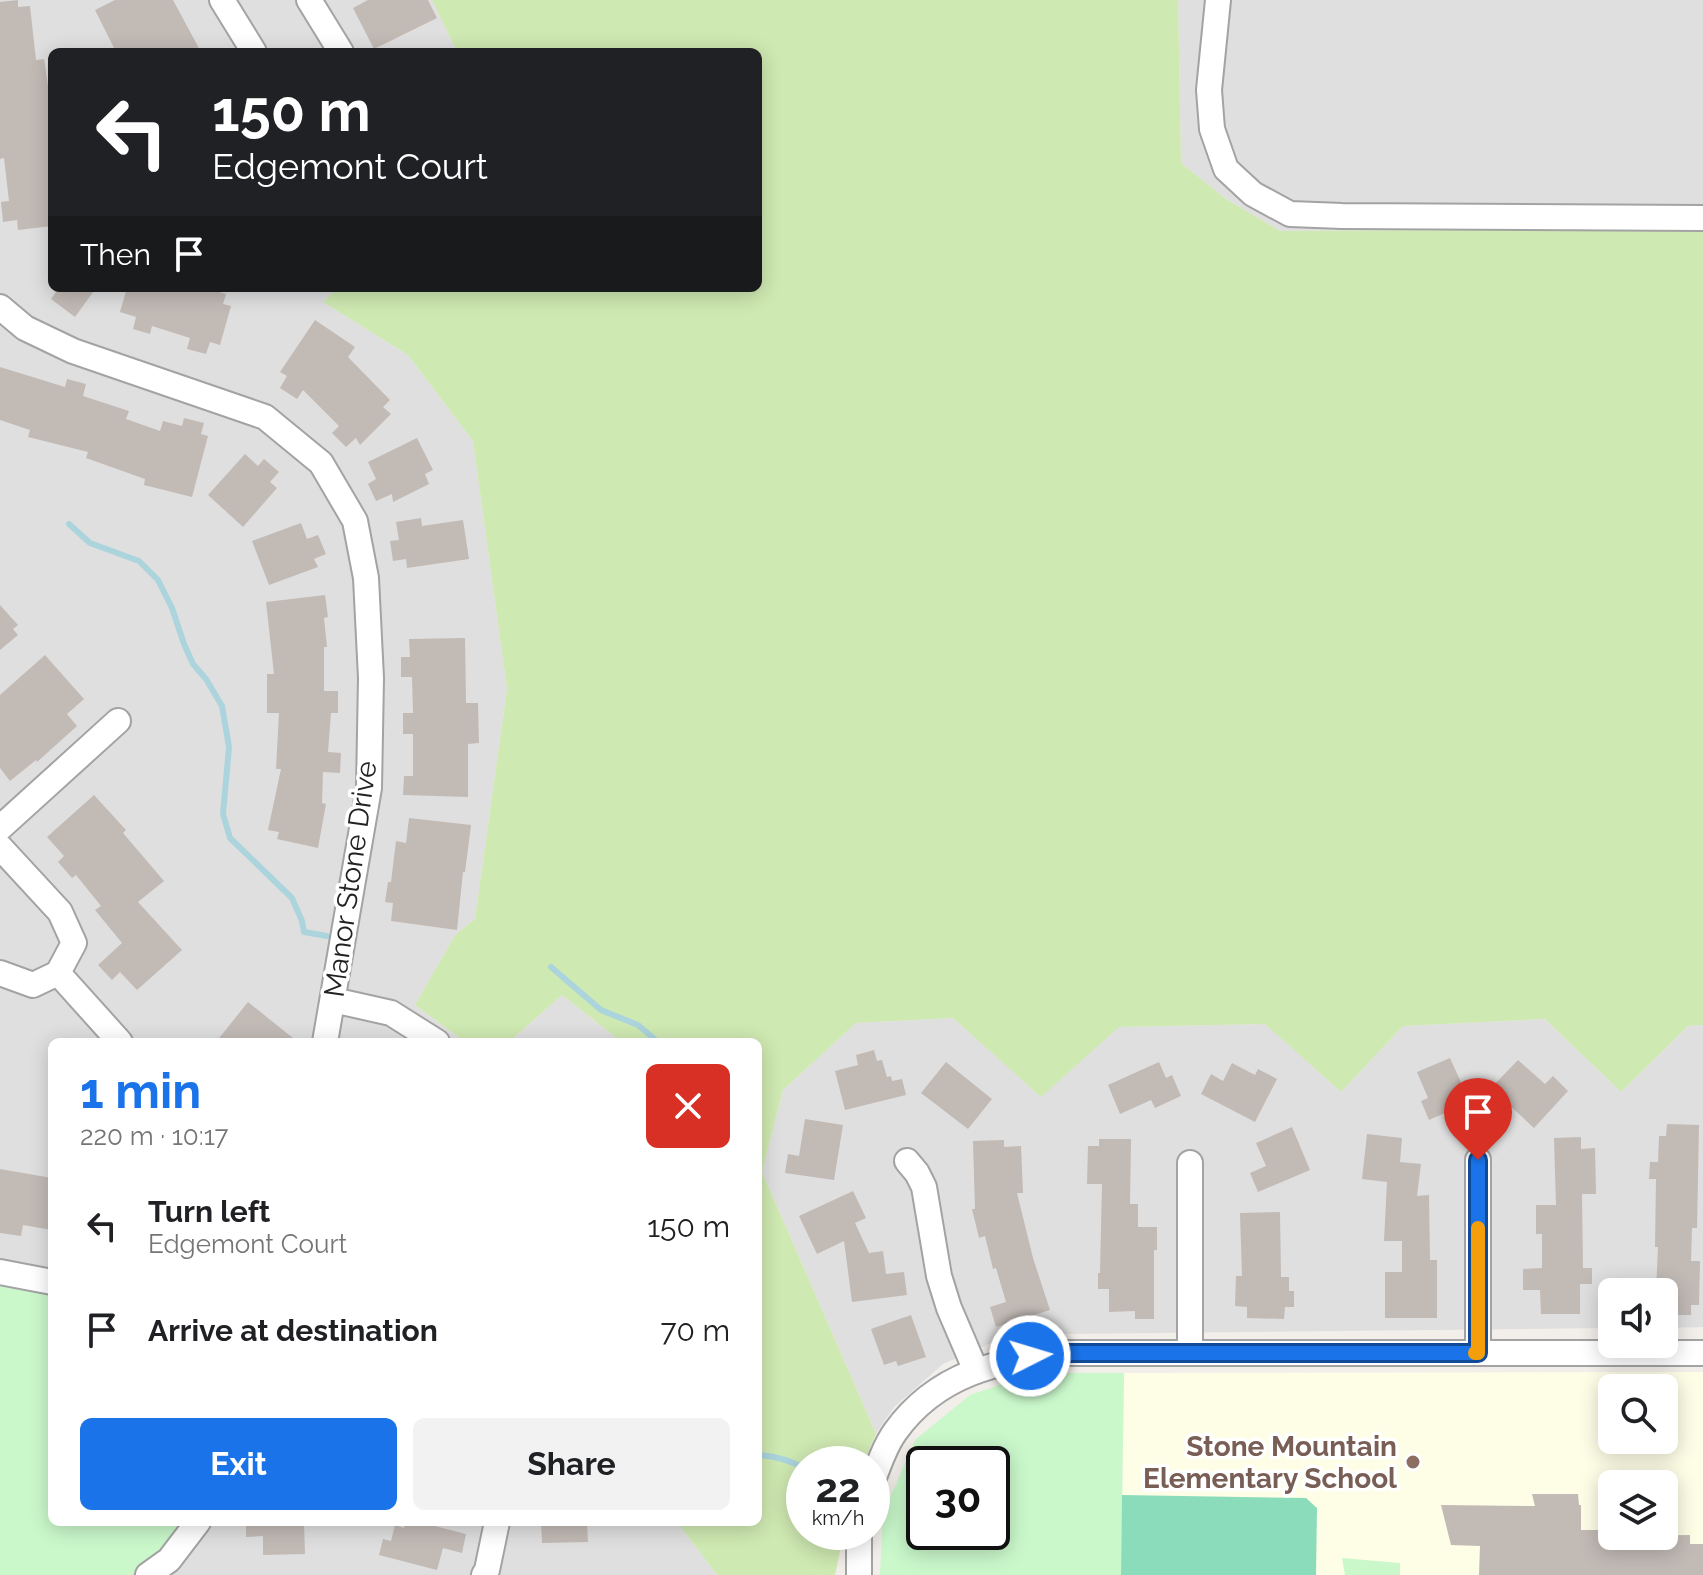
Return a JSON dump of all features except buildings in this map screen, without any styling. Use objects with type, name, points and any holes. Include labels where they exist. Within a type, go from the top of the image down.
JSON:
[{"type":"street","points":[[222,0],[252,48]]},
{"type":"street","points":[[309,0],[339,48]]},
{"type":"street","points":[[1218,0],[1209,90],[1212,129],[1226,169],[1253,194],[1290,214],[1703,218]]},
{"type":"street","name":"Manor Stone Drive","points":[[0,307],[25,328],[73,351],[265,417],[321,463],[355,521],[367,592],[371,678],[369,788],[326,1038]]},
{"type":"street","points":[[0,828],[118,721]]},
{"type":"street","points":[[0,847],[60,912],[74,943],[58,973],[33,985],[0,973]]},
{"type":"street","points":[[58,973],[116,1038]]},
{"type":"street","points":[[333,1000],[391,1013],[431,1038]]},
{"type":"street","points":[[1478,1160],[1478,1353]]},
{"type":"street","points":[[907,1161],[924,1187],[939,1276],[976,1371]]},
{"type":"street","points":[[1190,1163],[1190,1353]]},
{"type":"street","points":[[0,1272],[48,1281]]},
{"type":"street","points":[[889,1446],[911,1412],[959,1376],[1030,1356],[1066,1353],[1703,1353]]},
{"type":"street","points":[[148,1575],[169,1560],[195,1526]]},
{"type":"street","points":[[484,1575],[496,1526]]},
{"type":"street","points":[[859,1550],[859,1575]]},
{"type":"shaded area","points":[[0,0],[432,0],[455,48],[48,48],[48,292],[333,292],[323,302],[408,355],[473,441],[507,689],[475,919],[455,935],[415,1005],[460,1038],[48,1038],[48,1526],[680,1526],[717,1575],[0,1575]]},
{"type":"shaded area","points":[[1178,0],[1703,0],[1703,229],[1280,231],[1226,199],[1181,163]]},
{"type":"shaded area","points":[[562,995],[617,1038],[514,1038]]},
{"type":"shaded area","points":[[953,1018],[1041,1096],[1118,1027],[1266,1024],[1341,1092],[1403,1026],[1545,1019],[1621,1092],[1688,1026],[1703,1025],[1703,1327],[1678,1328],[1678,1278],[1598,1278],[1598,1328],[1065,1334],[996,1341],[943,1364],[894,1407],[876,1434],[762,1172],[783,1090],[856,1023]]},
{"type":"shaded area","name":"Stone Mountain Elementary School","points":[[1703,1372],[1703,1575],[1121,1575],[1124,1373]]},
{"type":"green space","points":[[432,0],[1178,0],[1181,163],[1226,199],[1280,231],[1703,229],[1703,1025],[1688,1026],[1621,1092],[1545,1019],[1403,1026],[1341,1092],[1265,1024],[1119,1027],[1041,1097],[953,1018],[856,1023],[783,1090],[762,1172],[762,1038],[617,1038],[562,995],[514,1038],[460,1038],[415,1005],[455,935],[475,919],[507,689],[473,441],[408,355],[323,302],[333,292],[762,292],[762,48],[455,48]]},
{"type":"green space","points":[[762,1172],[876,1434],[871,1446],[786,1446],[786,1550],[840,1550],[835,1575],[717,1575],[680,1526],[762,1526]]},
{"type":"green space","points":[[0,1283],[48,1293],[48,1526],[179,1526],[159,1555],[131,1575],[0,1575]]},
{"type":"green space","points":[[1036,1373],[1124,1373],[1121,1575],[880,1575],[881,1550],[890,1550],[890,1497],[906,1461],[906,1550],[1010,1550],[1010,1446],[913,1446],[916,1439],[970,1395]]},
{"type":"green space","points":[[1122,1495],[1306,1498],[1317,1508],[1316,1575],[1121,1575]]},
{"type":"green space","points":[[1342,1558],[1400,1563],[1400,1575],[1345,1575]]},
{"type":"waterway","points":[[69,524],[90,543],[139,561],[158,580],[193,664],[222,706],[229,747],[223,814],[230,838],[292,898],[304,932],[327,936]]},
{"type":"waterway","points":[[551,967],[601,1010],[638,1025],[653,1038]]},
{"type":"waterway","points":[[762,1455],[786,1460]]},
{"type":"slow traffic","points":[[1475,1353],[1478,1353],[1478,1228]]},
{"type":"place","name":"Stone Mountain Elementary School","points":[[1413,1462]]},
{"type":"route","points":[[1030,1356],[1066,1353],[1478,1353],[1478,1160]]}]
